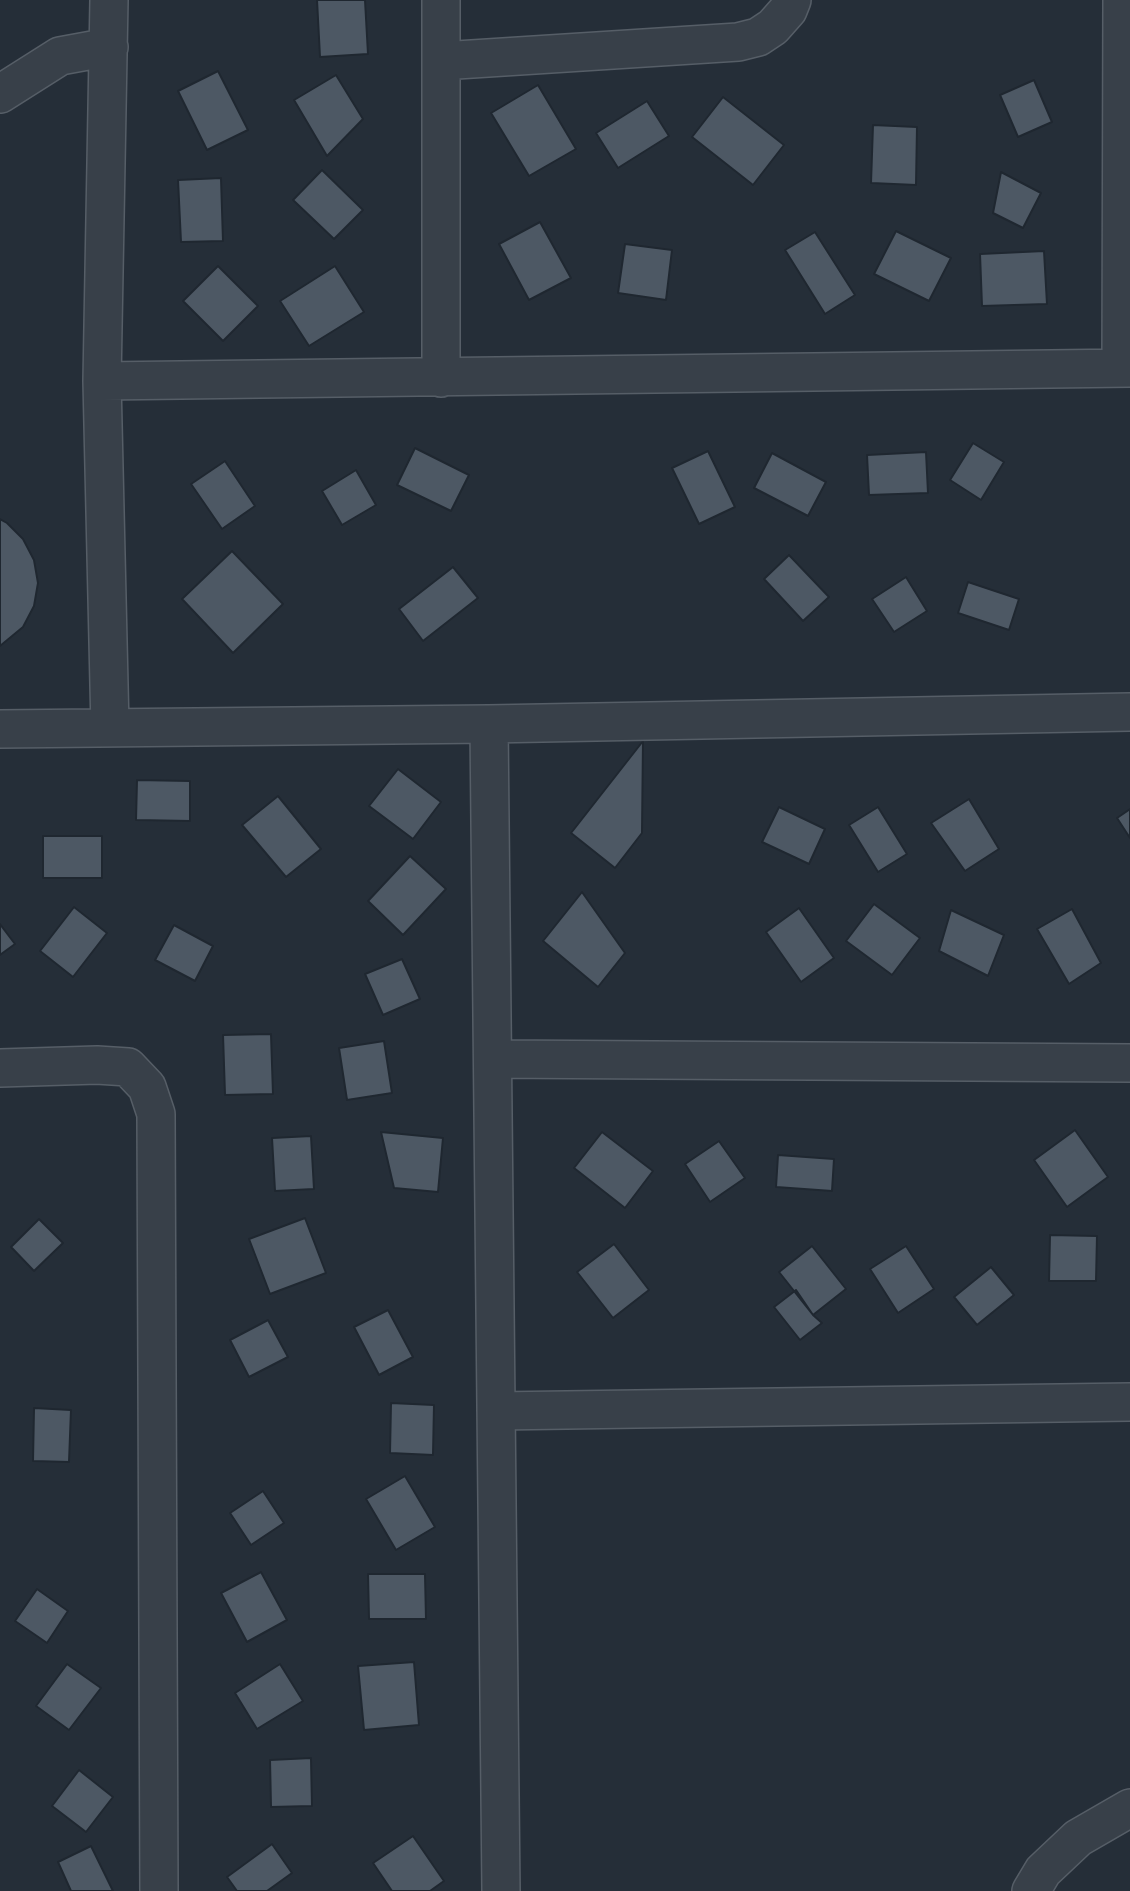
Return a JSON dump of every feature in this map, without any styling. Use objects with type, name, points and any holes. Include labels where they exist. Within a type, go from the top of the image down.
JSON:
[{"type":"street","points":[[109,0],[102,381],[110,728]]},
{"type":"street","points":[[441,0],[441,377]]},
{"type":"street","points":[[441,61],[738,43],[758,37],[773,27],[788,10],[792,0]]},
{"type":"street","points":[[102,381],[1125,368],[1122,0]]},
{"type":"street","points":[[0,94],[60,56],[109,47]]},
{"type":"street","points":[[0,729],[489,724],[1130,712]]},
{"type":"street","points":[[489,724],[501,1891]]},
{"type":"street","points":[[494,1059],[1130,1063]]},
{"type":"street","points":[[0,1068],[97,1065],[128,1067],[147,1087],[156,1114],[159,1891]]},
{"type":"street","points":[[496,1411],[1130,1402]]},
{"type":"street","points":[[1031,1891],[1043,1871],[1078,1838],[1130,1808]]},
{"type":"building","points":[[317,0],[365,0],[368,54],[320,57]]},
{"type":"building","points":[[218,71],[248,130],[207,150],[178,91]]},
{"type":"building","points":[[336,75],[363,119],[327,156],[294,100]]},
{"type":"building","points":[[1034,80],[1052,122],[1018,137],[1000,95]]},
{"type":"building","points":[[538,85],[576,149],[529,176],[491,113]]},
{"type":"building","points":[[723,97],[784,145],[753,185],[692,137]]},
{"type":"building","points":[[647,101],[669,136],[618,168],[596,133]]},
{"type":"building","points":[[873,125],[917,127],[916,185],[871,183]]},
{"type":"building","points":[[322,170],[363,210],[334,239],[293,200]]},
{"type":"building","points":[[1001,172],[1041,193],[1023,228],[993,213]]},
{"type":"building","points":[[221,178],[223,241],[181,242],[178,180]]},
{"type":"building","points":[[540,222],[571,278],[529,300],[499,244]]},
{"type":"building","points":[[896,231],[951,258],[929,301],[874,274]]},
{"type":"building","points":[[815,232],[855,295],[825,314],[785,250]]},
{"type":"building","points":[[625,244],[672,250],[666,300],[618,293]]},
{"type":"building","points":[[1044,251],[1047,304],[982,306],[980,254]]},
{"type":"building","points":[[218,266],[258,306],[223,341],[183,301]]},
{"type":"building","points":[[335,266],[364,312],[309,346],[280,301]]},
{"type":"building","points":[[973,443],[1004,462],[981,500],[950,480]]},
{"type":"building","points":[[415,448],[469,475],[451,511],[397,485]]},
{"type":"building","points":[[708,451],[735,507],[699,524],[672,468]]},
{"type":"building","points":[[926,452],[928,493],[869,495],[867,455]]},
{"type":"building","points":[[772,453],[826,482],[808,516],[754,488]]},
{"type":"building","points":[[225,461],[255,506],[222,529],[191,484]]},
{"type":"building","points":[[356,470],[376,505],[342,525],[322,491]]},
{"type":"building","points":[[0,519],[23,539],[34,560],[38,583],[34,606],[23,627],[0,646]]},
{"type":"building","points":[[232,551],[283,604],[233,653],[182,599]]},
{"type":"building","points":[[789,555],[829,597],[803,621],[764,579]]},
{"type":"building","points":[[453,567],[478,598],[423,641],[399,609]]},
{"type":"building","points":[[906,577],[927,611],[894,632],[872,599]]},
{"type":"building","points":[[968,582],[1019,599],[1009,630],[958,613]]},
{"type":"building","points":[[643,741],[642,833],[615,868],[571,833]]},
{"type":"building","points":[[398,769],[441,802],[413,839],[369,806]]},
{"type":"building","points":[[137,780],[190,781],[190,821],[136,820]]},
{"type":"building","points":[[278,796],[321,849],[286,877],[242,825]]},
{"type":"building","points":[[969,799],[999,849],[965,871],[931,823]]},
{"type":"building","points":[[779,807],[825,829],[809,864],[762,842]]},
{"type":"building","points":[[878,807],[907,854],[878,872],[849,825]]},
{"type":"building","points":[[1130,809],[1130,838],[1117,818]]},
{"type":"building","points":[[43,836],[102,836],[102,878],[43,878]]},
{"type":"building","points":[[410,856],[446,889],[403,935],[368,901]]},
{"type":"building","points":[[582,892],[625,953],[598,987],[543,941]]},
{"type":"building","points":[[874,904],[920,938],[892,975],[846,941]]},
{"type":"building","points":[[74,907],[107,933],[73,977],[40,951]]},
{"type":"building","points":[[799,908],[834,958],[801,982],[766,932]]},
{"type":"building","points":[[1072,909],[1101,963],[1069,984],[1037,929]]},
{"type":"building","points":[[951,910],[1004,935],[988,976],[939,951]]},
{"type":"building","points":[[0,924],[15,944],[0,955]]},
{"type":"building","points":[[174,925],[213,946],[195,981],[155,960]]},
{"type":"building","points":[[402,959],[420,999],[383,1015],[365,974]]},
{"type":"building","points":[[271,1034],[273,1094],[225,1095],[223,1035]]},
{"type":"building","points":[[384,1041],[392,1093],[347,1100],[339,1048]]},
{"type":"building","points":[[1075,1130],[1108,1177],[1067,1207],[1034,1160]]},
{"type":"building","points":[[381,1132],[443,1138],[438,1192],[394,1188]]},
{"type":"building","points":[[602,1132],[653,1171],[625,1208],[574,1168]]},
{"type":"building","points":[[311,1136],[314,1189],[275,1191],[272,1138]]},
{"type":"building","points":[[719,1141],[745,1178],[710,1202],[685,1164]]},
{"type":"building","points":[[778,1155],[834,1159],[832,1191],[776,1187]]},
{"type":"building","points":[[305,1218],[326,1273],[270,1294],[249,1239]]},
{"type":"building","points":[[39,1219],[63,1243],[34,1271],[11,1247]]},
{"type":"building","points":[[1050,1235],[1097,1236],[1096,1281],[1049,1281]]},
{"type":"building","points":[[614,1244],[649,1290],[613,1318],[577,1272]]},
{"type":"building","points":[[812,1246],[846,1289],[813,1315],[779,1272]]},
{"type":"building","points":[[906,1246],[934,1289],[898,1313],[870,1269]]},
{"type":"building","points":[[991,1267],[1014,1295],[977,1325],[954,1297]]},
{"type":"building","points":[[796,1290],[813,1315],[822,1323],[800,1340],[774,1307]]},
{"type":"building","points":[[388,1310],[413,1357],[379,1375],[354,1327]]},
{"type":"building","points":[[268,1320],[288,1357],[249,1377],[230,1340]]},
{"type":"building","points":[[391,1403],[434,1405],[433,1455],[390,1453]]},
{"type":"building","points":[[34,1408],[71,1410],[69,1462],[33,1461]]},
{"type":"building","points":[[405,1476],[435,1527],[396,1550],[366,1499]]},
{"type":"building","points":[[263,1491],[284,1523],[251,1545],[230,1513]]},
{"type":"building","points":[[261,1572],[287,1620],[247,1642],[221,1593]]},
{"type":"building","points":[[368,1574],[425,1574],[426,1619],[369,1619]]},
{"type":"building","points":[[37,1589],[68,1611],[47,1643],[15,1621]]},
{"type":"building","points":[[414,1662],[419,1725],[364,1730],[358,1666]]},
{"type":"building","points":[[67,1664],[101,1688],[69,1730],[36,1706]]},
{"type":"building","points":[[280,1664],[303,1701],[257,1729],[235,1693]]},
{"type":"building","points":[[311,1758],[312,1806],[271,1807],[270,1760]]},
{"type":"building","points":[[79,1770],[113,1797],[86,1832],[52,1806]]},
{"type":"building","points":[[413,1836],[444,1881],[430,1891],[392,1891],[373,1863]]},
{"type":"building","points":[[272,1844],[292,1873],[267,1891],[237,1891],[227,1877]]},
{"type":"building","points":[[91,1846],[113,1891],[71,1891],[58,1862]]}]
